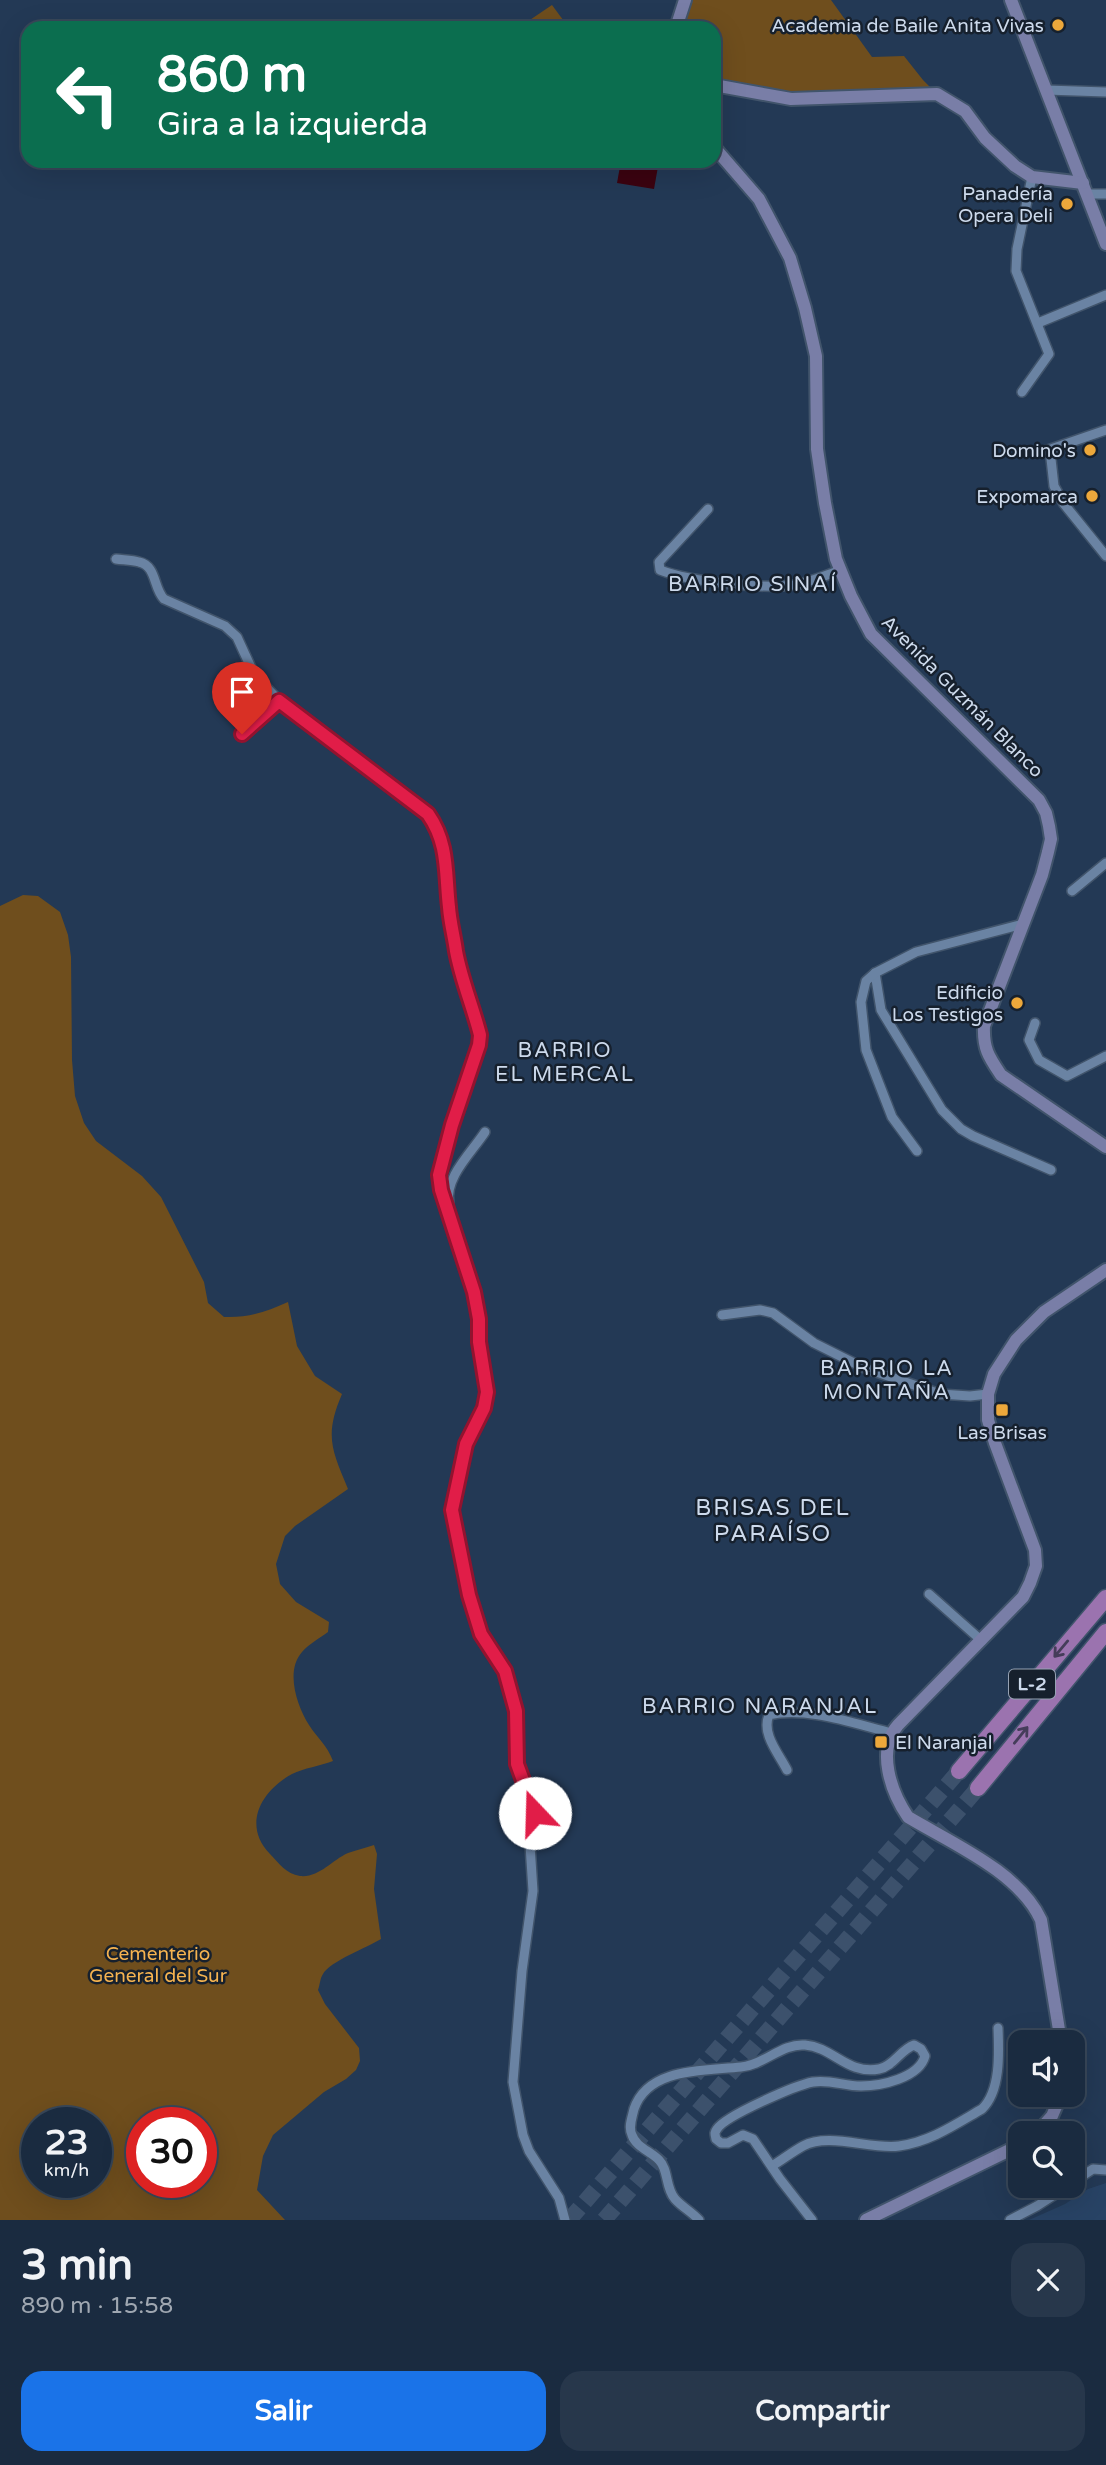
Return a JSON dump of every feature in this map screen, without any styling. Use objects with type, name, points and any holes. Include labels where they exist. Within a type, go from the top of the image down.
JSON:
[{"type":"highway","name":"L-2","points":[[959,1771],[1106,1598]]},
{"type":"highway","name":"L-2","points":[[978,1788],[1106,1632]]},
{"type":"street","points":[[1011,0],[1106,244]]},
{"type":"street","points":[[721,86],[791,99],[937,94],[965,111],[985,138],[1015,166],[1032,177],[1106,194]]},
{"type":"street","points":[[1046,90],[1106,92]]},
{"type":"street","name":"Avenida Guzmán Blanco","points":[[721,155],[759,199],[790,258],[805,308],[816,356],[817,449],[825,503],[836,559],[851,596],[871,634],[1039,800],[1046,813],[1051,838],[1042,874],[984,1026],[983,1043],[1001,1075],[1106,1147]]},
{"type":"street","points":[[1053,180],[1077,166]]},
{"type":"street","points":[[1022,392],[1049,354],[1016,271],[1017,249],[1032,177]]},
{"type":"street","points":[[1038,323],[1106,295]]},
{"type":"street","points":[[1106,429],[1047,451],[1054,486],[1064,504],[1106,556]]},
{"type":"street","points":[[708,509],[659,562],[660,570],[755,586],[796,585],[841,570]]},
{"type":"street","points":[[116,559],[142,562],[151,568],[164,599],[225,626],[232,632],[237,637],[254,674],[279,701],[428,814],[443,843],[447,860],[449,908],[457,955],[480,1035],[439,1175],[441,1190],[478,1306],[479,1342],[487,1392],[484,1408],[466,1444],[452,1499],[452,1518],[469,1595],[481,1634],[505,1671],[516,1711],[517,1764],[536,1819],[530,1845],[533,1891],[522,1970],[513,2082],[523,2135],[529,2151],[559,2198],[565,2220]]},
{"type":"street","points":[[242,734],[279,701]]},
{"type":"street","points":[[1072,891],[1106,863]]},
{"type":"street","points":[[916,1151],[892,1117],[866,1050],[861,1002],[866,981],[916,952],[1023,924]]},
{"type":"street","points":[[875,974],[881,1010],[942,1110],[961,1129],[973,1136],[1051,1170]]},
{"type":"street","points":[[1035,1023],[1029,1040],[1039,1060],[1067,1076],[1106,1056]]},
{"type":"street","points":[[454,1232],[448,1189],[485,1132]]},
{"type":"street","points":[[1059,2030],[1041,1920],[1034,1904],[1010,1880],[908,1817],[898,1803],[891,1782],[888,1746],[892,1733],[1023,1597],[1030,1583],[1036,1566],[1035,1550],[988,1420],[988,1394],[994,1374],[1016,1340],[1044,1312],[1106,1270]]},
{"type":"street","points":[[722,1315],[760,1310],[773,1313],[814,1343],[862,1367],[940,1394],[988,1394]]},
{"type":"street","points":[[929,1594],[982,1641]]},
{"type":"street","points":[[788,1770],[767,1731],[769,1715],[784,1712],[808,1714],[892,1733]]},
{"type":"street","points":[[772,2166],[804,2145],[825,2141],[897,2146],[918,2142],[933,2137],[982,2109],[991,2095],[1000,2061],[998,2028]]},
{"type":"street","points":[[699,2220],[676,2200],[668,2188],[660,2161],[637,2144],[632,2136],[630,2126],[635,2107],[641,2094],[651,2085],[663,2079],[708,2068],[752,2065],[792,2045],[811,2045],[864,2070],[888,2066],[907,2048],[914,2046],[921,2049],[925,2056],[923,2063],[904,2076],[863,2086],[825,2081],[803,2084],[740,2112],[718,2126],[716,2139],[721,2143],[748,2135],[812,2220]]},
{"type":"street","points":[[866,2220],[1008,2151]]},
{"type":"street","points":[[1085,2174],[1093,2169],[1106,2170]]},
{"type":"street","points":[[1010,2220],[1049,2198]]},
{"type":"shaded area","points":[[620,168],[658,168],[654,189],[617,183]]},
{"type":"shaded area","points":[[1106,2183],[1106,2220],[1029,2220],[1074,2198],[1085,2198],[1085,2191]]},
{"type":"green space","points":[[685,0],[831,0],[872,57],[904,56],[937,94],[791,99],[721,86],[721,21],[683,21],[681,12]]},
{"type":"green space","points":[[552,5],[564,21],[528,21]]},
{"type":"green space","name":"Cementerio General del Sur","points":[[23,895],[38,896],[60,912],[68,935],[75,1096],[84,1123],[96,1141],[142,1176],[161,1197],[204,1282],[208,1303],[224,1317],[233,1317],[257,1314],[288,1302],[297,1346],[315,1376],[342,1394],[333,1421],[332,1443],[348,1489],[285,1536],[276,1564],[280,1584],[296,1602],[329,1622],[328,1632],[305,1649],[297,1660],[294,1678],[297,1699],[305,1717],[333,1761],[302,1770],[281,1781],[264,1799],[256,1820],[257,1832],[270,1854],[291,1873],[300,1876],[313,1874],[348,1853],[374,1845],[377,1854],[374,1889],[381,1939],[333,1965],[321,1977],[318,1990],[325,2004],[359,2048],[360,2061],[356,2070],[346,2079],[324,2092],[273,2135],[263,2156],[257,2190],[285,2220],[0,2220],[0,906]]},
{"type":"tunnel","points":[[569,2220],[959,1771]]},
{"type":"tunnel","points":[[604,2220],[978,1788]]},
{"type":"place","name":"Academia de Baile Anita Vivas","points":[[1058,25]]},
{"type":"place","name":"Panadería Opera Deli","points":[[1067,204]]},
{"type":"place","name":"Domino's","points":[[1090,450]]},
{"type":"place","name":"Expomarca","points":[[1092,496]]},
{"type":"place","name":"Edificio Los Testigos","points":[[1017,1003]]},
{"type":"place","name":"Las Brisas","points":[[1002,1410]]},
{"type":"place","name":"El Naranjal","points":[[881,1742]]},
{"type":"district","name":"BARRIO SINAÍ","points":[[753,584]]},
{"type":"district","name":"BARRIO EL MERCAL","points":[[565,1062]]},
{"type":"district","name":"BARRIO LA MONTAÑA","points":[[887,1380]]},
{"type":"district","name":"BRISAS DEL PARAÍSO","points":[[773,1520]]},
{"type":"district","name":"BARRIO NARANJAL","points":[[760,1706]]},
{"type":"route","points":[[242,734],[279,701],[428,814],[443,843],[447,860],[449,908],[457,955],[480,1035],[452,1125],[439,1181],[478,1306],[479,1342],[487,1392],[484,1408],[466,1444],[454,1493],[452,1518],[469,1595],[481,1634],[505,1671],[518,1724],[517,1764],[535,1813]]}]
